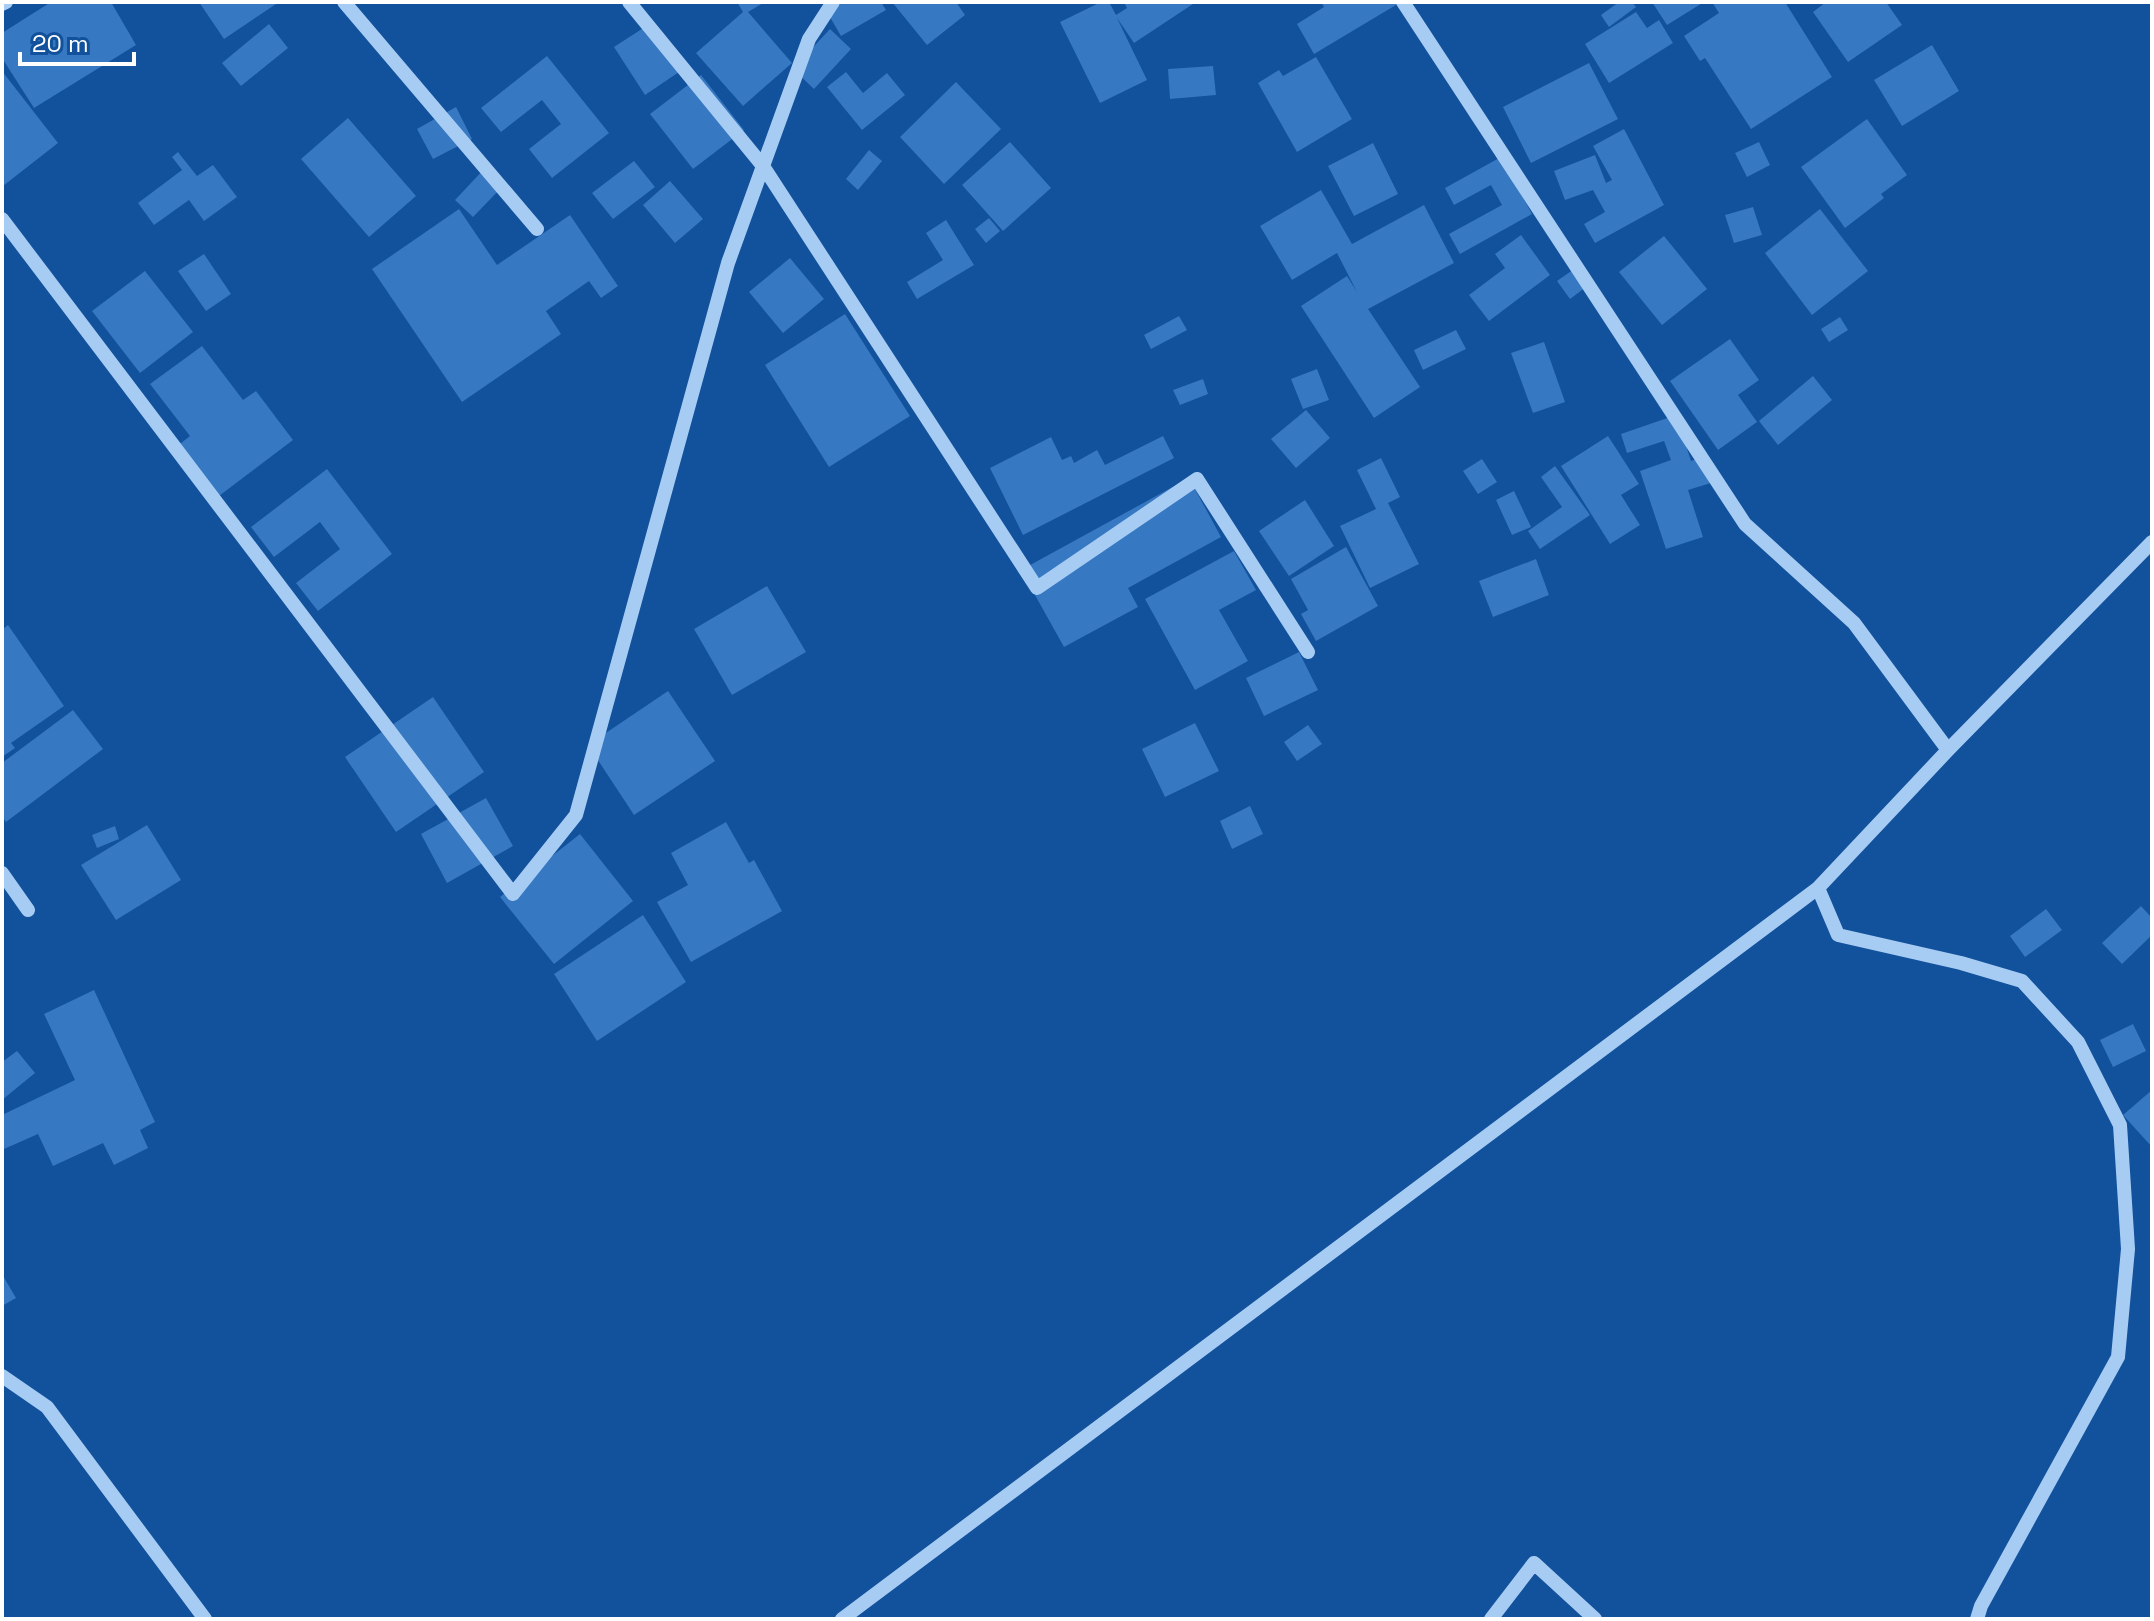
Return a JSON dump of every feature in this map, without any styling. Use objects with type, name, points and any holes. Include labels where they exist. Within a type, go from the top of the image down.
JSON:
[{"type":"street","points":[[344,2],[537,229]]},
{"type":"street","points":[[629,2],[763,166],[1037,588],[1197,479],[1308,652]]},
{"type":"street","points":[[2,219],[513,894],[576,815],[728,263],[809,39],[833,2]]},
{"type":"street","points":[[1403,2],[1745,524],[1854,623],[1948,750]]},
{"type":"street","points":[[842,1619],[1818,888],[2152,542]]},
{"type":"street","points":[[2,873],[28,910]]},
{"type":"street","points":[[1818,888],[1838,935],[1961,963],[2022,981],[2078,1042],[2120,1125],[2128,1249],[2118,1357],[1981,1606],[1977,1619]]},
{"type":"street","points":[[2,1376],[47,1407],[205,1619]]},
{"type":"street","points":[[1491,1619],[1534,1563],[1595,1619]]},
{"type":"building","points":[[51,2],[111,2],[136,45],[34,108],[2,58],[2,33]]},
{"type":"building","points":[[199,2],[279,2],[224,39]]},
{"type":"building","points":[[737,2],[765,2],[748,12],[792,63],[743,106],[696,53],[743,12]]},
{"type":"building","points":[[844,2],[881,2],[886,10],[841,36],[827,12]]},
{"type":"building","points":[[892,2],[956,2],[965,15],[927,45]]},
{"type":"building","points":[[1101,2],[1109,2],[1116,15],[1127,8],[1124,2],[1196,2],[1134,43],[1117,18],[1147,80],[1100,103],[1060,22]]},
{"type":"building","points":[[1321,2],[1401,2],[1314,54],[1297,24],[1324,7]]},
{"type":"building","points":[[1619,2],[1632,2],[1636,7],[1609,27],[1601,15]]},
{"type":"building","points":[[1652,2],[1704,2],[1667,25]]},
{"type":"building","points":[[1712,2],[1785,2],[1832,77],[1751,129],[1705,58],[1700,61],[1684,36],[1719,13]]},
{"type":"building","points":[[1826,2],[1886,2],[1902,25],[1848,62],[1813,12]]},
{"type":"building","points":[[1636,12],[1647,28],[1659,20],[1673,43],[1609,83],[1585,44]]},
{"type":"building","points":[[651,23],[682,70],[645,95],[614,47]]},
{"type":"building","points":[[269,24],[288,48],[241,86],[222,63]]},
{"type":"building","points":[[830,29],[851,49],[814,89],[793,69]]},
{"type":"building","points":[[1932,45],[1959,91],[1902,126],[1874,80]]},
{"type":"building","points":[[547,56],[609,133],[552,178],[529,149],[561,124],[542,100],[501,132],[481,108]]},
{"type":"building","points":[[1316,57],[1352,119],[1297,152],[1258,83],[1279,70],[1283,76]]},
{"type":"building","points":[[1589,63],[1618,119],[1531,163],[1503,107]]},
{"type":"building","points":[[1213,66],[1216,95],[1170,99],[1168,69]]},
{"type":"building","points":[[2,71],[58,143],[3,186],[2,184]]},
{"type":"building","points":[[846,72],[863,93],[887,73],[905,95],[862,130],[827,87]]},
{"type":"building","points":[[701,75],[744,130],[693,169],[650,114]]},
{"type":"building","points":[[956,82],[1001,129],[944,184],[900,137]]},
{"type":"building","points":[[456,107],[472,139],[433,159],[417,129]]},
{"type":"building","points":[[348,118],[416,196],[369,237],[301,159]]},
{"type":"building","points":[[1867,119],[1907,175],[1881,194],[1884,198],[1845,228],[1801,167]]},
{"type":"building","points":[[1624,129],[1664,205],[1595,243],[1584,224],[1605,212],[1593,190],[1565,200],[1554,171],[1595,155],[1606,183],[1612,180],[1593,146]]},
{"type":"building","points":[[1010,142],[1051,188],[1003,231],[962,185]]},
{"type":"building","points":[[1759,142],[1770,165],[1747,177],[1735,153]]},
{"type":"building","points":[[1373,143],[1398,194],[1354,216],[1328,166]]},
{"type":"building","points":[[869,150],[882,161],[858,190],[846,179]]},
{"type":"building","points":[[178,152],[197,176],[213,165],[237,197],[204,221],[189,200],[154,225],[138,203],[182,170],[172,157]]},
{"type":"building","points":[[1501,157],[1532,214],[1460,254],[1449,234],[1502,205],[1491,185],[1454,205],[1445,188]]},
{"type":"building","points":[[634,161],[655,187],[613,219],[592,193]]},
{"type":"building","points":[[486,167],[504,185],[473,217],[455,200]]},
{"type":"building","points":[[670,181],[703,219],[675,243],[643,205]]},
{"type":"building","points":[[1321,190],[1352,244],[1424,205],[1454,263],[1368,309],[1420,387],[1374,418],[1301,306],[1347,276],[1357,292],[1337,253],[1292,280],[1260,226]]},
{"type":"building","points":[[1753,207],[1762,235],[1734,243],[1725,215]]},
{"type":"building","points":[[459,209],[497,265],[570,215],[618,286],[601,298],[589,281],[546,311],[561,334],[462,402],[372,269]]},
{"type":"building","points":[[1820,209],[1868,271],[1812,315],[1765,253]]},
{"type":"building","points":[[989,218],[1000,231],[986,243],[975,229]]},
{"type":"building","points":[[946,220],[974,265],[917,299],[907,282],[943,260],[926,233]]},
{"type":"building","points":[[1521,235],[1550,275],[1489,321],[1469,295],[1505,268],[1495,254]]},
{"type":"building","points":[[1664,236],[1707,289],[1662,325],[1619,272]]},
{"type":"building","points":[[204,254],[231,294],[206,311],[178,271]]},
{"type":"building","points":[[790,258],[824,299],[783,333],[749,292]]},
{"type":"building","points":[[1577,267],[1590,284],[1570,299],[1557,281]]},
{"type":"building","points":[[145,271],[193,332],[140,373],[92,311]]},
{"type":"building","points":[[845,314],[910,416],[829,467],[765,365]]},
{"type":"building","points":[[1179,316],[1187,330],[1151,349],[1144,335]]},
{"type":"building","points":[[1840,317],[1848,330],[1829,342],[1821,329]]},
{"type":"building","points":[[1456,330],[1466,349],[1423,370],[1414,350]]},
{"type":"building","points":[[1730,339],[1759,380],[1738,395],[1757,422],[1718,450],[1670,381]]},
{"type":"building","points":[[1544,342],[1565,402],[1533,413],[1511,353]]},
{"type":"building","points":[[202,346],[243,400],[256,391],[293,440],[215,499],[176,447],[190,436],[150,384]]},
{"type":"building","points":[[1317,369],[1329,400],[1303,409],[1291,379]]},
{"type":"building","points":[[1813,376],[1832,400],[1778,445],[1759,421]]},
{"type":"building","points":[[1203,379],[1208,394],[1180,405],[1173,390]]},
{"type":"building","points":[[1306,410],[1330,438],[1296,468],[1271,439]]},
{"type":"building","points":[[1676,415],[1691,461],[1705,456],[1714,482],[1688,490],[1703,537],[1666,549],[1640,471],[1671,460],[1664,441],[1627,453],[1621,434]]},
{"type":"building","points":[[1163,436],[1174,458],[1023,535],[990,468],[1051,437],[1062,460],[1071,456],[1074,463],[1097,450],[1105,465]]},
{"type":"building","points":[[1608,436],[1639,484],[1621,495],[1640,525],[1610,544],[1561,466]]},
{"type":"building","points":[[1381,458],[1400,497],[1388,503],[1419,564],[1370,588],[1340,526],[1376,509],[1357,470]]},
{"type":"building","points":[[1482,459],[1497,482],[1478,494],[1463,471]]},
{"type":"building","points":[[1555,466],[1590,515],[1540,549],[1528,531],[1562,507],[1541,477]]},
{"type":"building","points":[[327,469],[392,554],[318,611],[296,583],[340,549],[320,522],[274,557],[251,527]]},
{"type":"building","points":[[1189,478],[1221,537],[1128,588],[1138,607],[1064,647],[1021,570]]},
{"type":"building","points":[[1514,491],[1531,527],[1512,535],[1496,500]]},
{"type":"building","points":[[1305,500],[1334,546],[1289,576],[1259,531]]},
{"type":"building","points":[[1346,547],[1378,606],[1316,641],[1301,614],[1308,610],[1291,579]]},
{"type":"building","points":[[1234,551],[1256,590],[1219,610],[1248,661],[1195,690],[1145,599]]},
{"type":"building","points":[[1536,559],[1549,595],[1493,617],[1479,581]]},
{"type":"building","points":[[767,586],[806,652],[732,695],[694,629]]},
{"type":"building","points":[[8,625],[64,706],[11,743],[15,748],[2,757],[2,630]]},
{"type":"building","points":[[1299,652],[1318,690],[1264,716],[1246,678]]},
{"type":"building","points":[[668,691],[715,761],[634,815],[588,745]]},
{"type":"building","points":[[433,697],[484,772],[396,832],[345,757]]},
{"type":"building","points":[[73,710],[103,749],[6,822],[2,816],[2,763]]},
{"type":"building","points":[[1195,723],[1219,771],[1165,797],[1142,749]]},
{"type":"building","points":[[1308,725],[1322,744],[1297,761],[1284,742]]},
{"type":"building","points":[[486,798],[513,846],[447,883],[421,834]]},
{"type":"building","points":[[1250,806],[1263,834],[1232,849],[1220,821]]},
{"type":"building","points":[[726,822],[749,863],[754,860],[782,911],[691,962],[657,902],[688,885],[671,853]]},
{"type":"building","points":[[147,825],[181,880],[116,920],[81,865]]},
{"type":"building","points":[[115,826],[119,839],[97,848],[92,835]]},
{"type":"building","points":[[580,834],[633,901],[554,964],[500,897]]},
{"type":"building","points":[[2141,906],[2152,918],[2152,935],[2122,964],[2102,943]]},
{"type":"building","points":[[2046,909],[2062,930],[2025,957],[2010,936]]},
{"type":"building","points":[[643,915],[686,982],[597,1041],[554,974]]},
{"type":"building","points":[[94,990],[155,1122],[140,1130],[148,1148],[114,1165],[103,1143],[53,1166],[38,1134],[4,1149],[2,1115],[75,1080],[44,1014]]},
{"type":"building","points":[[2133,1024],[2146,1051],[2113,1067],[2100,1040]]},
{"type":"building","points":[[17,1051],[35,1073],[2,1100],[2,1062]]},
{"type":"building","points":[[2152,1090],[2152,1147],[2123,1115]]},
{"type":"building","points":[[2,1274],[16,1298],[2,1306]]}]
